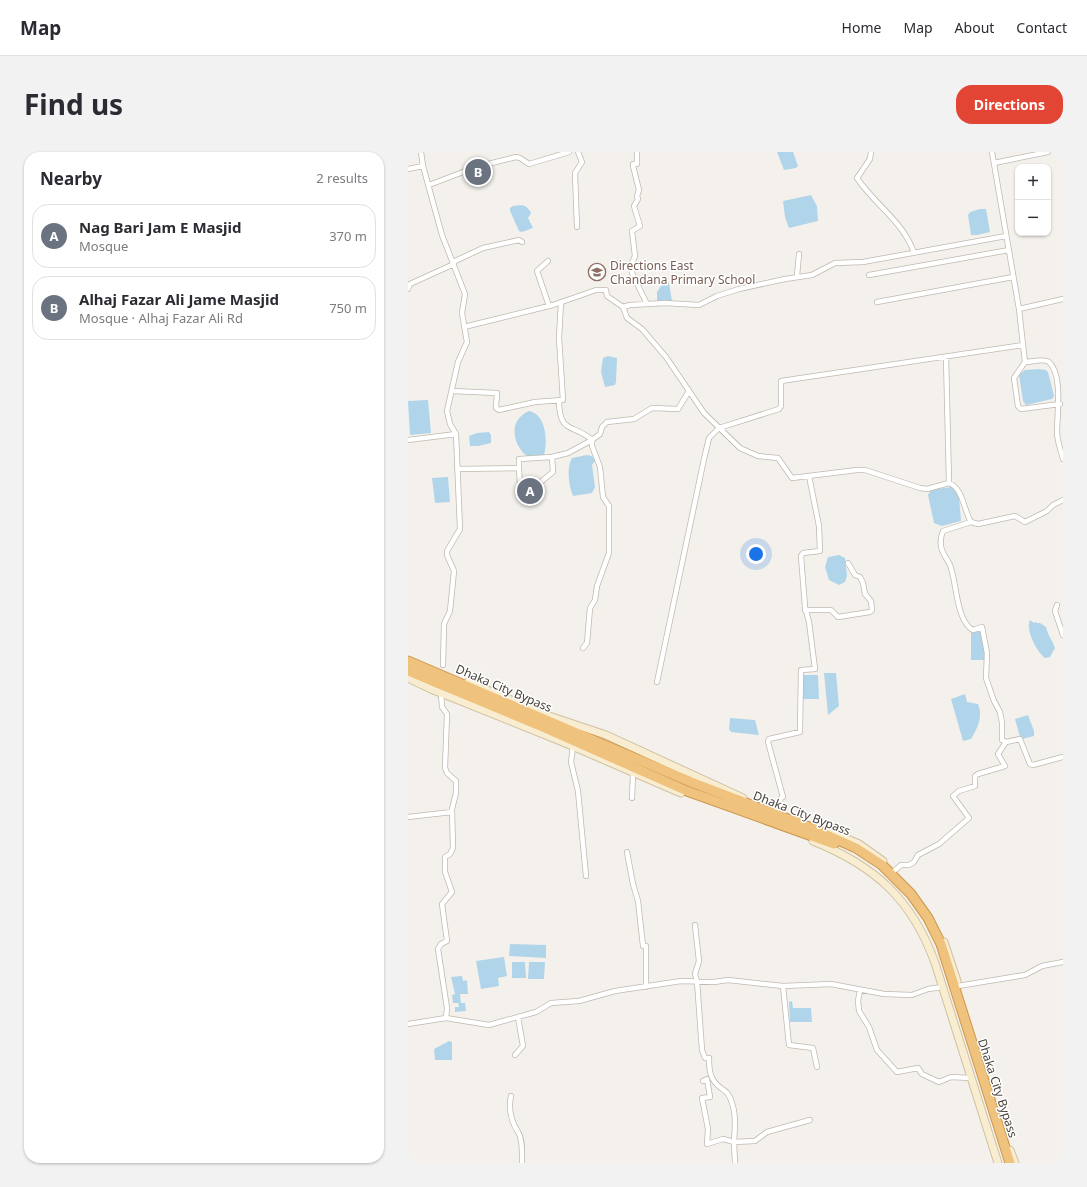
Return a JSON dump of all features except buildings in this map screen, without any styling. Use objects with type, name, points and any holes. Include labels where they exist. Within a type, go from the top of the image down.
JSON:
[{"type":"highway","name":"Dhaka City Bypass","points":[[408,659],[691,782],[843,842],[872,857],[882,865],[911,894],[928,918],[941,944],[1010,1163]]},
{"type":"highway","name":"Dhaka City Bypass","points":[[408,670],[688,791],[841,847],[869,862],[883,873],[907,896],[924,922],[936,946],[1005,1163]]},
{"type":"main road","points":[[408,659],[552,717],[606,735],[748,801],[810,823],[859,844],[874,854],[914,891],[931,915],[945,944],[1015,1163]]},
{"type":"main road","points":[[408,678],[441,694],[573,746],[633,774],[839,851],[866,868],[892,889],[910,911],[929,946],[998,1163]]},
{"type":"street","points":[[421,152],[423,166],[442,234],[465,294],[462,313],[466,342],[458,362],[448,411],[450,424],[456,434],[460,529],[447,551],[447,555],[454,570],[450,611],[444,624],[443,665]]},
{"type":"street","points":[[429,185],[476,167],[516,157],[529,164],[569,152]]},
{"type":"street","points":[[576,227],[576,173],[582,162],[578,152]]},
{"type":"street","points":[[637,152],[637,164],[633,164],[633,166],[639,190],[637,196],[638,199],[634,206],[640,226],[632,231],[635,256],[632,263],[632,273],[647,304]]},
{"type":"street","points":[[871,152],[870,159],[857,178],[863,187],[898,224],[911,245],[914,253]]},
{"type":"street","points":[[992,152],[1009,250],[1025,362],[1014,378],[1018,406],[1021,409],[1060,404]]},
{"type":"street","points":[[994,163],[1048,152]]},
{"type":"street","points":[[408,168],[423,166]]},
{"type":"street","points":[[623,307],[665,303],[699,306],[717,296],[739,289],[797,276],[812,275],[835,263],[863,262],[1006,236]]},
{"type":"street","points":[[408,289],[410,284],[483,248],[519,240],[522,242]]},
{"type":"street","points":[[868,275],[1009,250]]},
{"type":"street","points":[[797,276],[800,254]]},
{"type":"street","points":[[548,261],[537,271],[549,306]]},
{"type":"street","points":[[877,302],[1013,277]]},
{"type":"street","points":[[464,327],[549,306],[596,290],[606,290],[607,296],[623,307],[626,318],[642,329],[666,357],[704,413],[740,448],[758,456],[778,458],[792,478],[865,470],[926,489],[949,483],[954,486],[962,499],[971,522]]},
{"type":"street","points":[[1018,309],[1063,299]]},
{"type":"street","points":[[452,391],[497,393],[496,408],[499,410],[535,402],[559,402],[563,400],[559,338],[561,302]]},
{"type":"street","points":[[657,682],[709,438],[720,428],[779,409],[781,406],[781,381],[1023,345]]},
{"type":"street","points":[[946,357],[949,483]]},
{"type":"street","points":[[1025,362],[1045,360],[1050,362],[1056,369],[1060,380],[1060,404],[1057,433],[1063,459]]},
{"type":"street","points":[[552,457],[553,472],[537,485],[520,485],[519,459],[552,457],[568,453],[600,434],[602,427],[607,422],[634,419],[652,408],[678,409],[689,391]]},
{"type":"street","points":[[559,402],[559,416],[562,422],[572,429],[585,434],[592,440],[592,446],[600,467],[603,497],[609,506],[608,553],[597,586],[595,600],[590,608],[588,643],[583,648]]},
{"type":"street","points":[[408,440],[456,434]]},
{"type":"street","points":[[457,469],[519,468]]},
{"type":"street","points":[[776,812],[781,798],[783,797],[768,742],[769,739],[800,732],[801,670],[815,669],[809,622],[805,610],[801,556],[803,553],[820,551],[819,526],[809,476]]},
{"type":"street","points":[[1006,742],[1002,740],[1002,723],[1000,712],[994,701],[986,678],[987,653],[982,627],[973,630],[964,621],[961,614],[952,572],[942,552],[940,537],[943,531],[971,522],[978,524],[1015,516],[1025,522],[1047,512],[1053,505],[1063,500]]},
{"type":"street","points":[[805,610],[831,610],[838,617],[870,612],[872,610],[871,601],[864,594],[863,583],[860,576],[852,571],[848,564]]},
{"type":"street","points":[[1057,605],[1055,611],[1063,635]]},
{"type":"street","points":[[441,694],[442,706],[447,714],[445,768],[446,773],[456,781],[456,793],[452,812],[453,848],[450,854],[445,857],[445,872],[452,892],[442,904],[447,941],[440,944],[438,949],[447,1008],[446,1018]]},
{"type":"street","points":[[894,871],[901,865],[909,865],[914,862],[918,856],[939,844],[969,818],[953,796],[975,786],[975,776],[978,774],[1005,766],[998,754],[1006,742],[1020,739],[1030,764],[1034,765],[1063,757]]},
{"type":"street","points":[[573,746],[572,762],[578,791],[586,876]]},
{"type":"street","points":[[632,798],[633,774]]},
{"type":"street","points":[[408,817],[452,812]]},
{"type":"street","points":[[628,852],[632,884],[638,901],[642,946],[646,946],[646,987]]},
{"type":"street","points":[[695,925],[699,961],[695,974],[697,981],[702,1050],[705,1058],[709,1058],[709,1073],[714,1082],[727,1092],[736,1119],[734,1142],[735,1163]]},
{"type":"street","points":[[958,986],[1025,975],[1042,966],[1063,962]]},
{"type":"street","points":[[408,1024],[446,1018],[489,1025],[536,1012],[551,1003],[579,1001],[615,991],[681,981],[714,982],[728,980],[783,986],[831,984],[884,994],[912,995],[928,989],[943,987]]},
{"type":"street","points":[[783,986],[789,1045],[813,1048],[817,1067]]},
{"type":"street","points":[[860,990],[858,1001],[859,1011],[870,1027],[877,1050],[897,1072],[918,1068],[922,1074],[939,1082],[951,1077],[970,1078]]},
{"type":"street","points":[[515,1055],[523,1046],[518,1017]]},
{"type":"street","points":[[703,1081],[707,1079],[710,1087],[710,1097],[702,1098],[708,1129],[707,1144],[723,1139],[734,1142],[755,1141],[768,1132],[810,1120]]},
{"type":"street","points":[[511,1096],[509,1104],[510,1115],[520,1143],[522,1163]]},
{"type":"water","points":[[777,152],[793,152],[798,166],[796,168],[784,170]]},
{"type":"water","points":[[811,195],[817,206],[818,221],[789,228],[785,217],[783,201]]},
{"type":"water","points":[[521,205],[527,208],[531,213],[528,218],[533,228],[522,232],[519,231],[510,211],[510,208]]},
{"type":"water","points":[[986,209],[990,232],[971,235],[968,215],[970,212]]},
{"type":"water","points":[[663,283],[669,283],[672,301],[660,302],[657,300],[657,292]]},
{"type":"water","points":[[608,356],[617,358],[616,382],[615,385],[605,387],[601,372],[603,358]]},
{"type":"water","points":[[1025,370],[1046,370],[1048,372],[1054,396],[1052,399],[1026,405],[1023,401],[1019,375]]},
{"type":"water","points":[[428,400],[431,433],[410,435],[408,401]]},
{"type":"water","points":[[529,411],[535,413],[542,423],[546,443],[544,455],[527,456],[518,445],[514,432],[515,426],[522,415]]},
{"type":"water","points":[[489,432],[491,435],[491,443],[470,446],[469,436],[477,433]]},
{"type":"water","points":[[587,455],[592,456],[595,461],[592,465],[595,487],[592,493],[573,496],[569,477],[570,462],[572,458]]},
{"type":"water","points":[[448,477],[450,502],[435,503],[432,478]]},
{"type":"water","points":[[951,487],[959,496],[961,521],[942,526],[934,523],[928,495],[931,490]]},
{"type":"water","points":[[839,555],[845,558],[847,576],[845,582],[839,585],[829,580],[825,567],[828,557]]},
{"type":"water","points":[[1030,620],[1034,623],[1040,623],[1046,627],[1055,648],[1050,657],[1045,658],[1035,646],[1030,635]]},
{"type":"water","points":[[980,629],[984,638],[985,660],[971,660],[971,632]]},
{"type":"water","points":[[824,673],[836,673],[839,706],[828,715]]},
{"type":"water","points":[[802,675],[818,675],[819,699],[803,699]]},
{"type":"water","points":[[965,694],[967,702],[978,704],[980,717],[976,731],[971,739],[963,741],[951,699]]},
{"type":"water","points":[[1028,715],[1034,731],[1034,736],[1022,739],[1020,737],[1015,719]]},
{"type":"water","points":[[730,718],[755,720],[759,735],[731,732],[729,729]]},
{"type":"water","points":[[510,944],[546,945],[546,958],[509,956]]},
{"type":"water","points":[[504,957],[507,976],[498,978],[499,986],[481,989],[476,961]]},
{"type":"water","points":[[512,962],[525,962],[526,978],[512,978]]},
{"type":"water","points":[[529,962],[545,962],[544,979],[528,979]]},
{"type":"water","points":[[462,976],[463,981],[467,980],[468,994],[460,994],[461,1003],[465,1003],[466,1011],[455,1012],[455,1007],[459,1007],[458,1003],[453,1003],[452,995],[455,994],[451,977]]},
{"type":"water","points":[[792,1001],[793,1008],[811,1008],[812,1022],[790,1022],[789,1002]]},
{"type":"water","points":[[449,1041],[452,1042],[452,1060],[435,1060],[434,1049]]},
{"type":"place","name":"Alhaj Fazar Ali Jame Masjid","points":[[478,172]]},
{"type":"place","name":"Directions East Chandana Primary School","points":[[597,272]]},
{"type":"place","name":"Nag Bari Jam E Masjid","points":[[530,491]]}]
